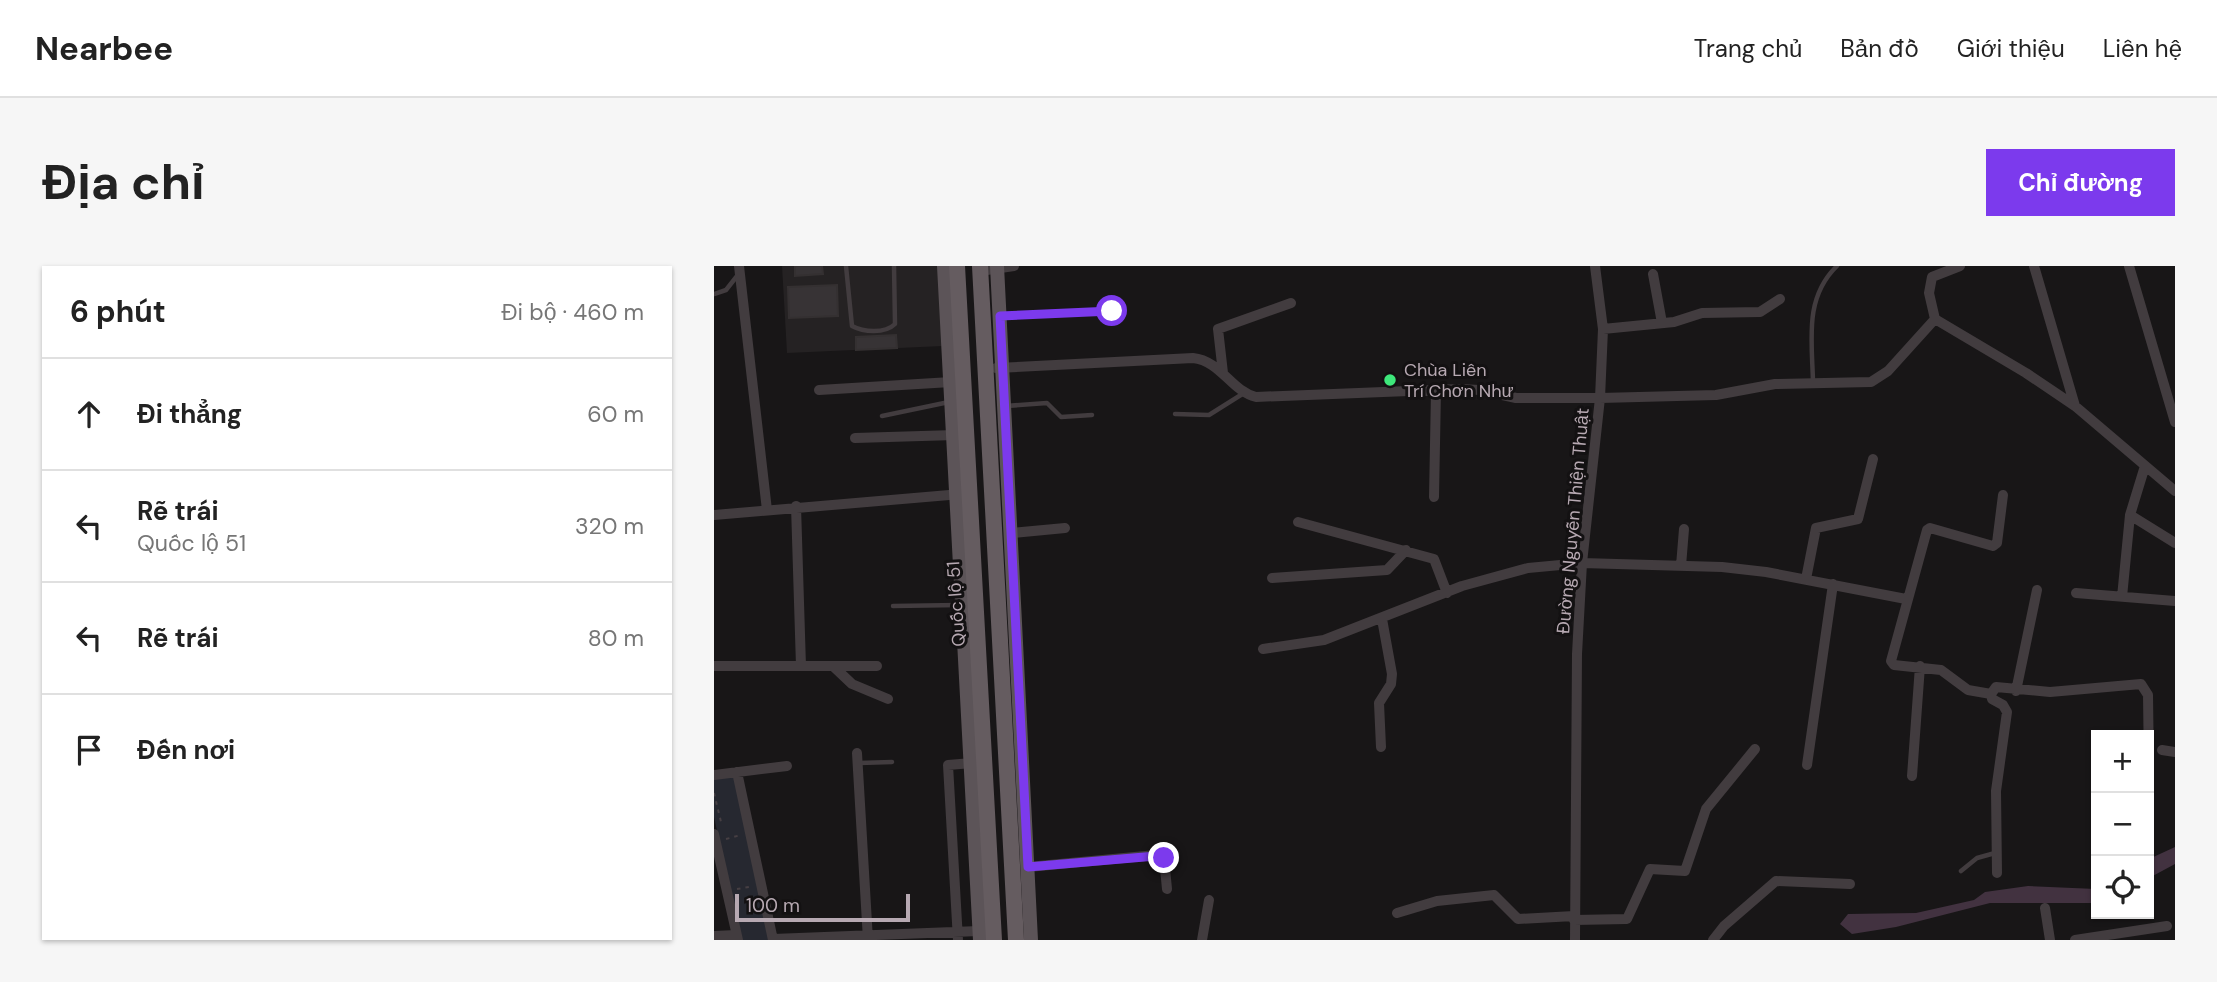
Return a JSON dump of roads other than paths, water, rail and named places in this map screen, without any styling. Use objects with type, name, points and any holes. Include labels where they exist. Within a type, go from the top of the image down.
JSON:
[{"type":"highway","name":"Quốc lộ 51","points":[[957,266],[963,494],[984,937]]},
{"type":"highway","points":[[980,269],[985,369],[1017,788],[1016,940]]},
{"type":"main road","name":"Quốc lộ 51","points":[[944,266],[955,435],[963,494],[964,605],[984,937]]},
{"type":"main road","points":[[997,267],[1013,533],[1017,788],[1028,867],[1031,940]]},
{"type":"street","points":[[980,269],[1014,266]]},
{"type":"street","points":[[1595,266],[1603,329],[1600,398],[1716,396],[1775,384],[1871,382],[1882,377],[1935,319]]},
{"type":"street","points":[[1935,319],[1929,282],[1942,271],[1959,266]]},
{"type":"street","points":[[2035,266],[2075,406]]},
{"type":"street","points":[[2129,266],[2175,422]]},
{"type":"street","points":[[740,269],[767,510]]},
{"type":"street","points":[[1653,274],[1662,323]]},
{"type":"street","points":[[1603,329],[1662,323],[1702,313],[1760,312],[1780,299]]},
{"type":"street","points":[[1223,373],[1218,329],[1291,303]]},
{"type":"street","points":[[1935,319],[2026,373],[2075,406],[2175,491]]},
{"type":"street","points":[[985,369],[1193,358],[1203,359],[1245,392]]},
{"type":"street","points":[[819,390],[951,382]]},
{"type":"street","name":"Đường Nguyễn Thiện Thuật","points":[[1245,392],[1266,398],[1469,389],[1516,398],[1600,398],[1582,563],[1577,654],[1576,940]]},
{"type":"street","points":[[1434,497],[1436,391]]},
{"type":"street","points":[[855,438],[955,435]]},
{"type":"street","points":[[1806,579],[1816,528],[1858,519],[1873,459]]},
{"type":"street","points":[[2122,597],[2130,515],[2145,466]]},
{"type":"street","points":[[714,515],[963,494]]},
{"type":"street","points":[[1991,694],[1968,690],[1941,670],[1894,665],[1891,661],[1927,530],[1993,546],[1997,543],[2003,495]]},
{"type":"street","points":[[796,506],[801,666]]},
{"type":"street","points":[[2130,515],[2175,543]]},
{"type":"street","points":[[1298,522],[1434,559],[1447,593]]},
{"type":"street","points":[[1013,533],[1065,528]]},
{"type":"street","points":[[1681,566],[1684,529]]},
{"type":"street","points":[[1272,578],[1387,570],[1406,550]]},
{"type":"street","points":[[1263,649],[1324,640],[1447,593],[1528,568],[1582,563],[1722,567],[1806,579],[1906,599]]},
{"type":"street","points":[[1807,765],[1833,584]]},
{"type":"street","points":[[2016,691],[2037,590]]},
{"type":"street","points":[[2076,593],[2175,601]]},
{"type":"street","points":[[1381,747],[1379,703],[1391,684],[1392,674],[1382,619]]},
{"type":"street","points":[[714,666],[877,666]]},
{"type":"street","points":[[833,666],[852,684],[888,699]]},
{"type":"street","points":[[1912,776],[1920,666]]},
{"type":"street","points":[[1991,694],[1995,688],[2016,691],[2069,691],[2141,684],[2148,695],[2148,730]]},
{"type":"street","points":[[1991,694],[1992,699],[2003,705],[2007,712],[1996,791],[1997,873]]},
{"type":"street","points":[[1397,913],[1431,902],[1494,895],[1518,919],[1627,919],[1650,869],[1685,871],[1706,809],[1755,749]]},
{"type":"street","points":[[2162,750],[2175,752]]},
{"type":"street","points":[[857,758],[868,938]]},
{"type":"street","points":[[958,936],[948,765],[972,763]]},
{"type":"street","points":[[714,775],[787,766]]},
{"type":"street","points":[[737,772],[773,939],[984,937]]},
{"type":"street","points":[[714,834],[716,856],[737,937],[714,936]]},
{"type":"street","points":[[1028,867],[1156,856],[1164,858],[1167,889]]},
{"type":"street","points":[[1713,940],[1724,926],[1776,881],[1850,884]]},
{"type":"street","points":[[1202,940],[1209,900]]},
{"type":"street","points":[[2045,908],[2050,940]]},
{"type":"street","points":[[2075,940],[2167,926]]},
{"type":"lane","points":[[846,266],[852,326],[880,331],[891,328],[894,324],[894,266]]},
{"type":"lane","points":[[1813,383],[1811,309],[1816,293],[1837,266]]},
{"type":"lane","points":[[714,294],[726,290],[740,269]]},
{"type":"lane","points":[[1000,316],[1112,311]]},
{"type":"lane","points":[[1175,414],[1209,415],[1245,392]]},
{"type":"lane","points":[[881,416],[953,401]]},
{"type":"lane","points":[[1006,406],[1047,403],[1060,417],[1092,415]]},
{"type":"lane","points":[[893,606],[964,605]]},
{"type":"lane","points":[[857,758],[892,762]]},
{"type":"lane","points":[[1961,871],[1977,858],[1995,853]]},
{"type":"place","name":"Chùa Liên Trí Chơn Như","points":[[1390,380]]}]
